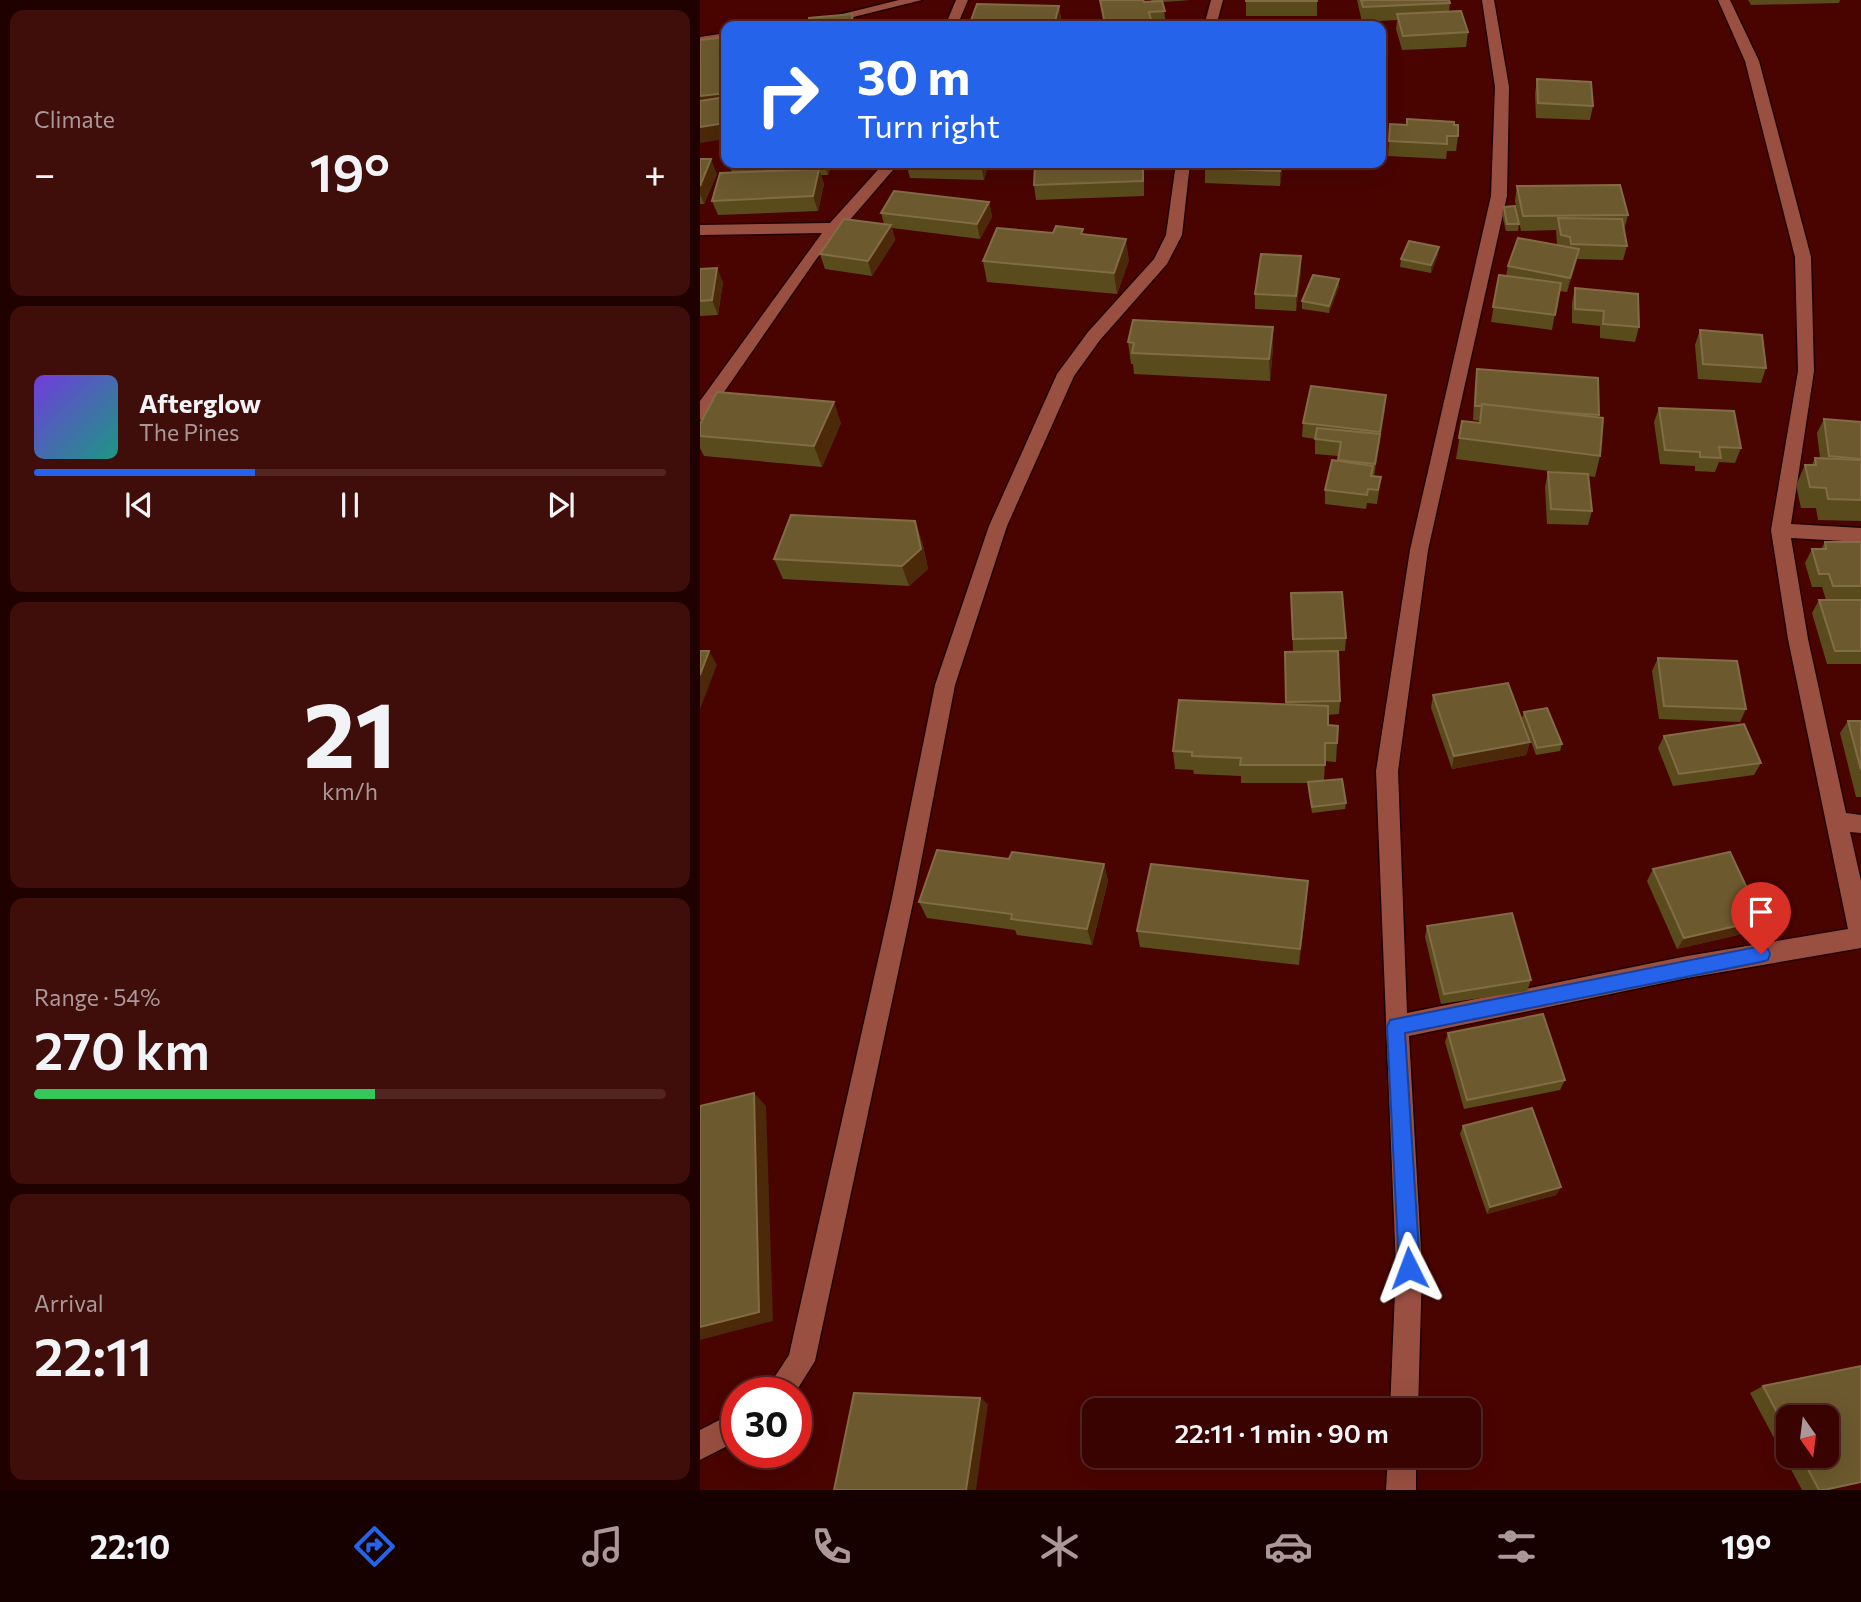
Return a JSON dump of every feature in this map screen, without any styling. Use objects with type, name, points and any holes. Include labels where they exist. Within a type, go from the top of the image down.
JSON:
[{"type":"street","points":[[823,21],[916,0]]},
{"type":"street","points":[[953,21],[962,0]]},
{"type":"street","points":[[1211,21],[1217,0]]},
{"type":"street","points":[[1404,1398],[1409,1268],[1396,1027],[1387,771],[1419,550],[1499,196],[1502,87],[1488,0]]},
{"type":"street","points":[[1396,1027],[1687,967],[1861,935],[1798,639],[1780,530],[1794,459],[1806,371],[1803,257],[1752,61],[1724,0]]},
{"type":"street","points":[[700,41],[721,38]]},
{"type":"street","points":[[700,414],[811,255],[888,168]]},
{"type":"street","points":[[790,1377],[801,1361],[835,1194],[903,898],[945,685],[998,526],[1066,374],[1094,336],[1161,261],[1174,235],[1181,168]]},
{"type":"street","points":[[700,230],[835,228]]},
{"type":"street","points":[[1780,530],[1861,535]]},
{"type":"street","points":[[1835,821],[1861,824]]},
{"type":"street","points":[[700,1446],[721,1434]]},
{"type":"street","points":[[1401,1490],[1402,1468]]},
{"type":"building","points":[[1100,0],[1162,1],[1165,11],[1149,12],[1151,20],[1104,21]]},
{"type":"building","points":[[1317,0],[1317,1],[1246,1]]},
{"type":"building","points":[[1361,0],[1449,0],[1450,3],[1363,7]]},
{"type":"building","points":[[977,4],[1059,6],[1055,21],[971,21]]},
{"type":"building","points":[[1461,11],[1468,32],[1403,36],[1397,14]]},
{"type":"building","points":[[852,14],[853,21],[809,21],[809,18]]},
{"type":"building","points":[[721,38],[721,94],[700,96],[700,40]]},
{"type":"building","points":[[1537,79],[1591,82],[1593,106],[1538,103]]},
{"type":"building","points":[[721,98],[721,124],[700,127],[700,101]]},
{"type":"building","points":[[1407,119],[1454,122],[1454,125],[1458,125],[1458,136],[1447,136],[1447,144],[1389,141],[1390,124],[1407,125]]},
{"type":"building","points":[[700,159],[711,159],[700,186]]},
{"type":"building","points":[[1035,168],[1143,168],[1143,181],[1034,185]]},
{"type":"building","points":[[1205,168],[1280,168],[1280,171]]},
{"type":"building","points":[[819,169],[813,196],[712,201],[720,173]]},
{"type":"building","points":[[1620,185],[1628,215],[1523,216],[1517,186]]},
{"type":"building","points":[[894,191],[989,202],[977,224],[881,213]]},
{"type":"building","points":[[1515,206],[1519,224],[1507,224],[1504,207]]},
{"type":"building","points":[[1558,218],[1622,219],[1627,246],[1571,244],[1570,237],[1561,235]]},
{"type":"building","points":[[844,219],[891,225],[868,261],[820,254]]},
{"type":"building","points":[[1056,226],[1083,229],[1081,234],[1126,239],[1114,273],[983,261],[997,228],[1053,233]]},
{"type":"building","points":[[1518,238],[1579,249],[1570,278],[1508,266]]},
{"type":"building","points":[[1409,241],[1439,247],[1431,265],[1401,259]]},
{"type":"building","points":[[1261,254],[1301,256],[1296,296],[1255,294]]},
{"type":"building","points":[[717,268],[712,300],[700,301],[700,269]]},
{"type":"building","points":[[1313,275],[1339,279],[1329,306],[1302,301]]},
{"type":"building","points":[[1499,275],[1561,283],[1555,315],[1493,307]]},
{"type":"building","points":[[1575,288],[1638,294],[1639,327],[1603,324],[1604,311],[1575,309]]},
{"type":"building","points":[[1133,320],[1273,327],[1269,359],[1132,353],[1134,343],[1128,342]]},
{"type":"building","points":[[1700,330],[1762,335],[1766,368],[1703,364]]},
{"type":"building","points":[[1477,369],[1598,378],[1599,415],[1482,404],[1475,406]]},
{"type":"building","points":[[1311,386],[1386,395],[1380,432],[1303,423]]},
{"type":"building","points":[[717,392],[834,402],[814,446],[700,436],[700,424]]},
{"type":"building","points":[[1482,404],[1603,418],[1600,456],[1459,438],[1462,421],[1480,423]]},
{"type":"building","points":[[1659,408],[1734,411],[1741,448],[1719,447],[1721,458],[1700,457],[1700,452],[1665,450]]},
{"type":"building","points":[[1824,419],[1861,422],[1861,459],[1829,456]]},
{"type":"building","points":[[1317,428],[1380,434],[1375,464],[1338,460],[1341,442],[1315,439]]},
{"type":"building","points":[[1815,458],[1861,460],[1861,500],[1828,499],[1826,488],[1810,487],[1805,465],[1816,465]]},
{"type":"building","points":[[1332,460],[1373,466],[1371,476],[1381,477],[1378,490],[1368,489],[1367,495],[1325,490]]},
{"type":"building","points":[[1548,472],[1588,474],[1592,511],[1551,509]]},
{"type":"building","points":[[791,515],[915,521],[921,549],[902,566],[774,559]]},
{"type":"building","points":[[1825,542],[1861,542],[1861,586],[1833,586],[1829,574],[1819,574],[1812,549],[1826,549]]},
{"type":"building","points":[[1342,592],[1346,638],[1293,639],[1291,593]]},
{"type":"building","points":[[1819,600],[1861,600],[1861,651],[1835,651]]},
{"type":"building","points":[[700,651],[709,651],[700,675]]},
{"type":"building","points":[[1338,651],[1340,701],[1286,702],[1285,652]]},
{"type":"building","points":[[1658,658],[1737,661],[1746,709],[1664,706]]},
{"type":"building","points":[[1508,683],[1530,742],[1454,756],[1433,695]]},
{"type":"building","points":[[1179,700],[1328,706],[1328,725],[1338,726],[1337,743],[1325,743],[1325,765],[1240,765],[1241,758],[1192,756],[1192,752],[1173,751]]},
{"type":"building","points":[[1547,708],[1562,744],[1537,748],[1524,712]]},
{"type":"building","points":[[1848,721],[1861,721],[1861,770]]},
{"type":"building","points":[[1744,724],[1761,763],[1679,774],[1664,736]]},
{"type":"building","points":[[1342,779],[1346,803],[1312,807],[1308,782]]},
{"type":"building","points":[[937,850],[1009,859],[1012,852],[1104,864],[1087,929],[1011,919],[1012,914],[919,902]]},
{"type":"building","points":[[1730,852],[1762,920],[1684,938],[1653,869]]},
{"type":"building","points":[[1151,864],[1308,881],[1300,949],[1137,931]]},
{"type":"building","points":[[1512,913],[1531,980],[1444,994],[1427,926]]},
{"type":"building","points":[[1543,1014],[1565,1080],[1467,1100],[1448,1033]]},
{"type":"building","points":[[754,1093],[759,1312],[700,1327],[700,1106]]},
{"type":"building","points":[[1532,1108],[1561,1187],[1490,1207],[1463,1126]]},
{"type":"building","points":[[1861,1366],[1861,1482],[1819,1490],[1807,1468],[1839,1468],[1839,1405],[1776,1405],[1776,1410],[1763,1386]]},
{"type":"building","points":[[854,1393],[980,1398],[966,1490],[834,1490]]},
{"type":"route","points":[[1409,1268],[1396,1027],[1761,954]]}]
